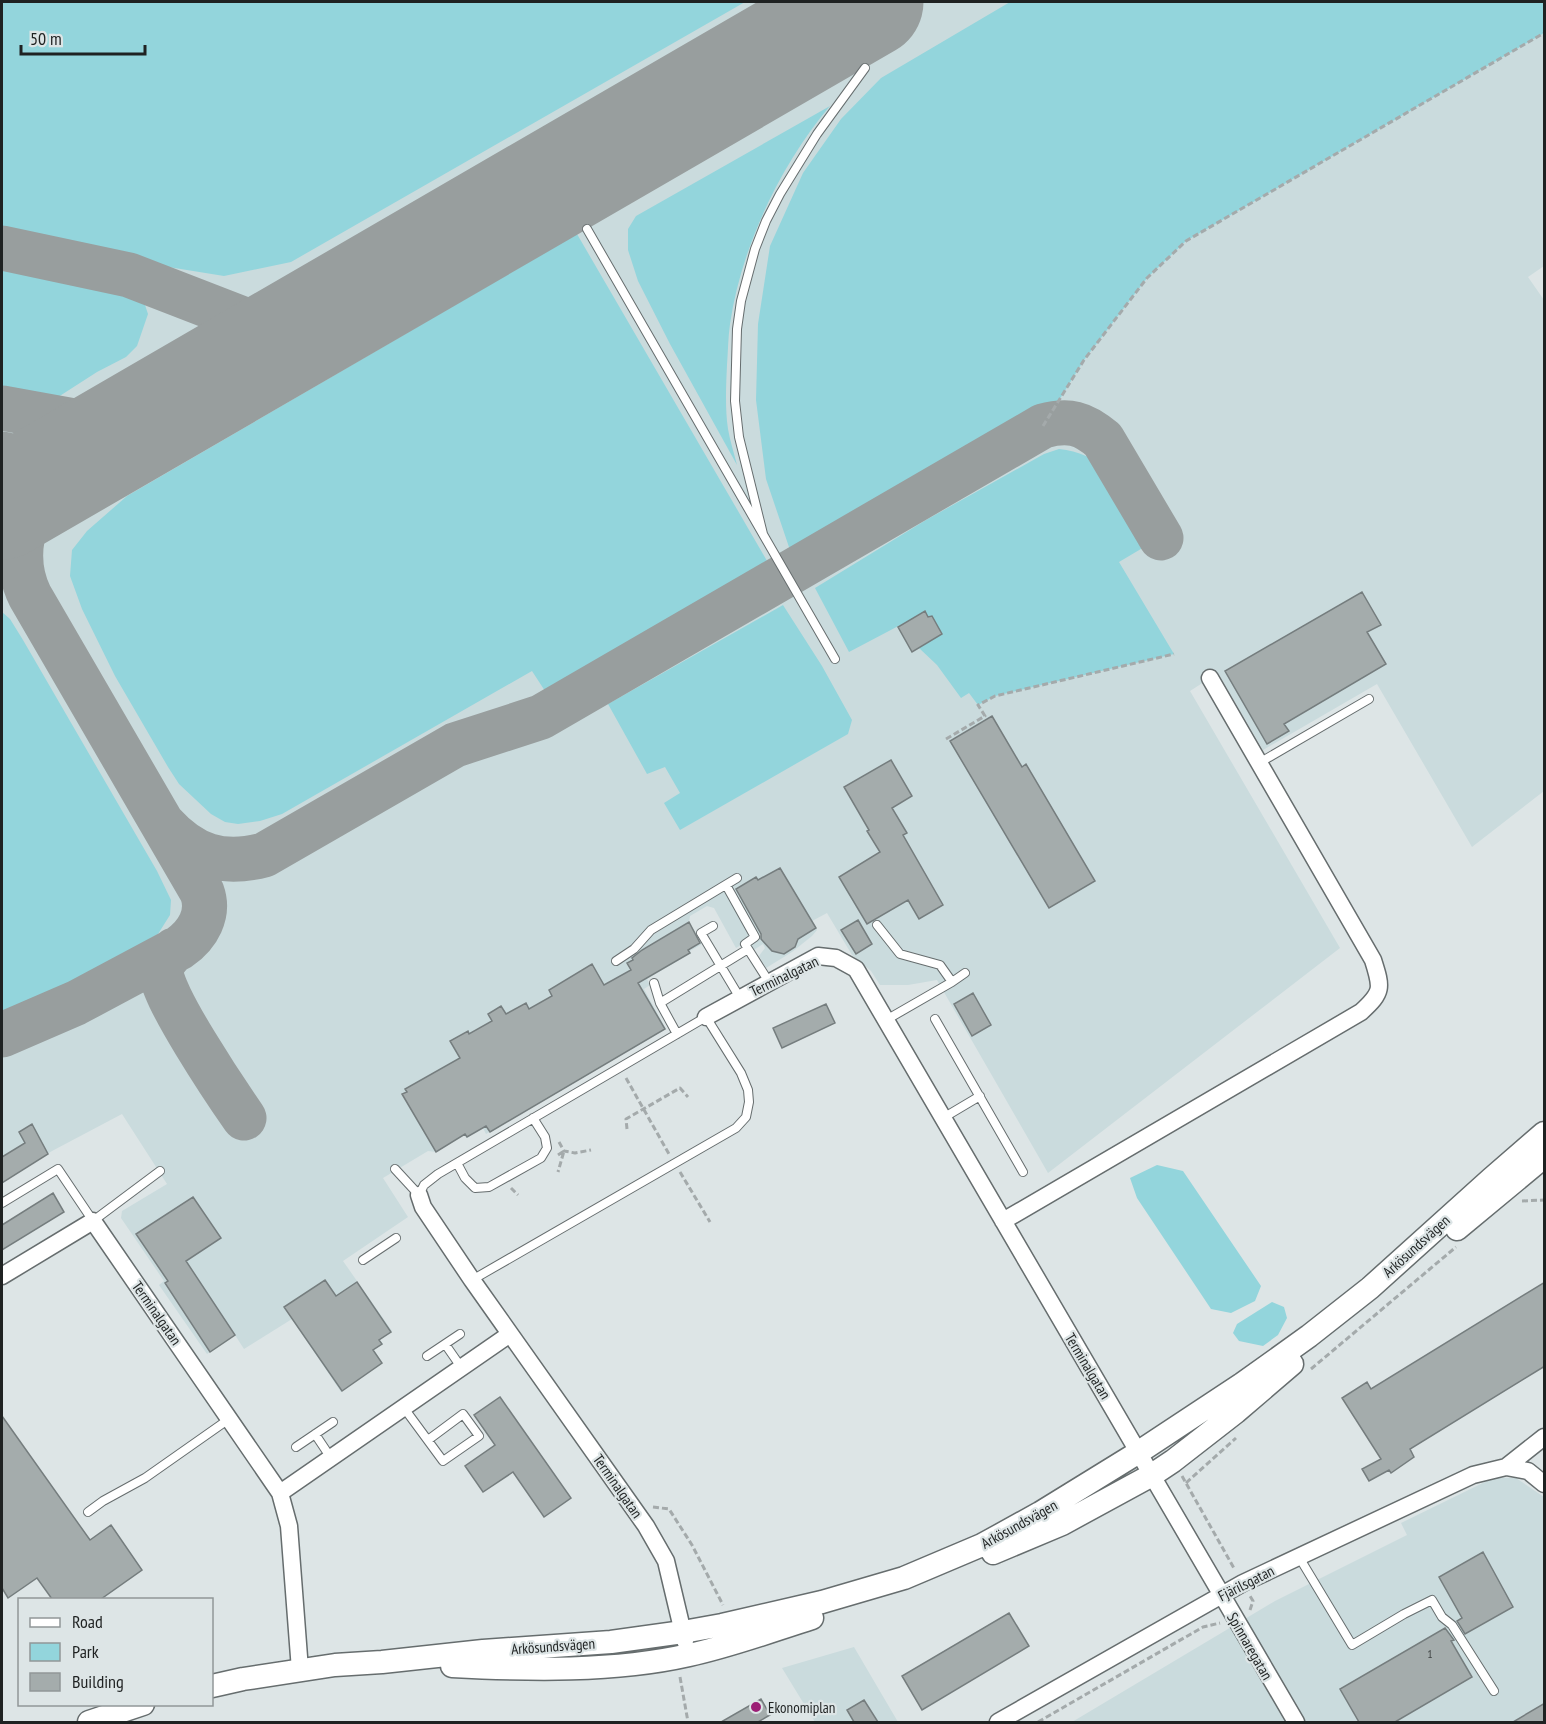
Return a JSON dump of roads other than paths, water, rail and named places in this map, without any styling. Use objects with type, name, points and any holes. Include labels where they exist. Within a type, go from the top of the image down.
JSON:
[{"type":"main road","name":"Arkösundsvägen","points":[[213,1686],[335,1665],[610,1642],[683,1632],[822,1602],[924,1570],[982,1545],[1040,1513],[1139,1452],[1242,1384],[1370,1288],[1545,1133]]},
{"type":"main road","name":"Arkösundsvägen","points":[[382,1662],[564,1669],[632,1664],[683,1657],[719,1648],[859,1603],[959,1567],[1062,1524],[1152,1475],[1173,1461],[1236,1412],[1545,1156]]},
{"type":"main road","points":[[89,1722],[137,1706]]},
{"type":"street","points":[[1003,1221],[1361,1012],[1375,999],[1380,983],[1373,960],[1210,678]]},
{"type":"street","name":"Terminalgatan","points":[[706,1017],[818,956],[836,958],[856,969],[1152,1475]]},
{"type":"street","name":"Terminalgatan","points":[[419,1195],[423,1207],[472,1280],[646,1526],[666,1561],[683,1632],[683,1657]]},
{"type":"street","points":[[2,1276],[93,1221]]},
{"type":"street","name":"Terminalgatan","points":[[93,1221],[280,1493],[289,1526],[300,1670]]},
{"type":"street","points":[[280,1493],[510,1334]]},
{"type":"street","name":"Fjärilsgatan","points":[[998,1722],[1220,1595],[1473,1475],[1506,1467],[1545,1437]]},
{"type":"street","points":[[1506,1467],[1528,1471],[1545,1484]]},
{"type":"street","name":"Spinnaregatan","points":[[1152,1475],[1296,1722]]},
{"type":"lane","points":[[763,534],[739,437],[735,401],[737,329],[741,301],[755,249],[780,194],[817,134],[865,68]]},
{"type":"lane","points":[[587,229],[835,659]]},
{"type":"lane","points":[[1259,763],[1369,699]]},
{"type":"lane","points":[[616,961],[634,949],[651,930],[737,878]]},
{"type":"lane","points":[[726,885],[756,938],[745,945],[769,982]]},
{"type":"lane","points":[[877,925],[900,954],[940,965],[952,982]]},
{"type":"lane","points":[[713,926],[700,933],[740,998]]},
{"type":"lane","points":[[660,1003],[748,950]]},
{"type":"lane","points":[[886,1020],[965,973]]},
{"type":"lane","points":[[654,983],[660,1003],[676,1034]]},
{"type":"lane","points":[[472,1280],[736,1128],[746,1117],[749,1102],[748,1089],[741,1073],[706,1017]]},
{"type":"lane","name":"Terminalgatan","points":[[419,1195],[424,1185],[457,1163],[706,1017]]},
{"type":"lane","points":[[935,1019],[1023,1172]]},
{"type":"lane","points":[[943,1118],[980,1096]]},
{"type":"lane","points":[[457,1163],[465,1178],[475,1188],[489,1187],[541,1158],[547,1148],[544,1137],[533,1118]]},
{"type":"lane","points":[[2,1203],[58,1169],[93,1221],[160,1171]]},
{"type":"lane","points":[[394,1169],[419,1195]]},
{"type":"lane","points":[[363,1260],[396,1238]]},
{"type":"lane","points":[[427,1356],[460,1334]]},
{"type":"lane","points":[[446,1344],[461,1367]]},
{"type":"lane","points":[[404,1408],[443,1461],[479,1437],[463,1414],[428,1440]]},
{"type":"lane","points":[[88,1512],[152,1473],[230,1418]]},
{"type":"lane","points":[[296,1447],[333,1422]]},
{"type":"lane","points":[[315,1434],[331,1458]]},
{"type":"lane","points":[[1299,1557],[1352,1645],[1432,1600],[1442,1617],[1452,1625],[1494,1691]]},
{"type":"place","name":"Ekonomiplan","points":[[756,1707]]}]
